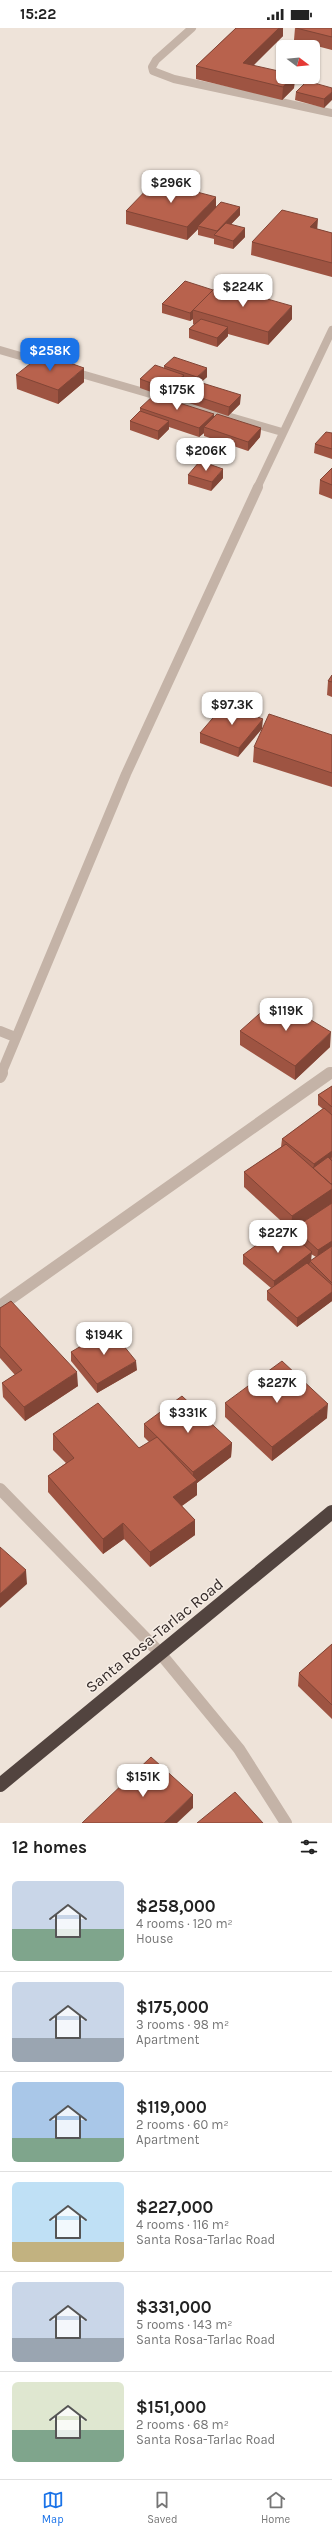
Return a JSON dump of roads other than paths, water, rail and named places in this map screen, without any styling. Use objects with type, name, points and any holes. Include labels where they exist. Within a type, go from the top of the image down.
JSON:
[{"type":"highway","name":"Santa Rosa-Tarlac Road","points":[[0,1785],[332,1512]]},
{"type":"street","points":[[192,28],[156,60],[152,67],[153,71],[174,79],[332,113]]},
{"type":"street","points":[[0,1076],[126,774],[282,432],[332,330]]},
{"type":"street","points":[[0,350],[282,432]]},
{"type":"street","points":[[0,1031],[15,1037]]},
{"type":"street","points":[[0,1306],[332,1072]]},
{"type":"street","points":[[0,1489],[160,1653],[239,1749],[286,1823]]}]
